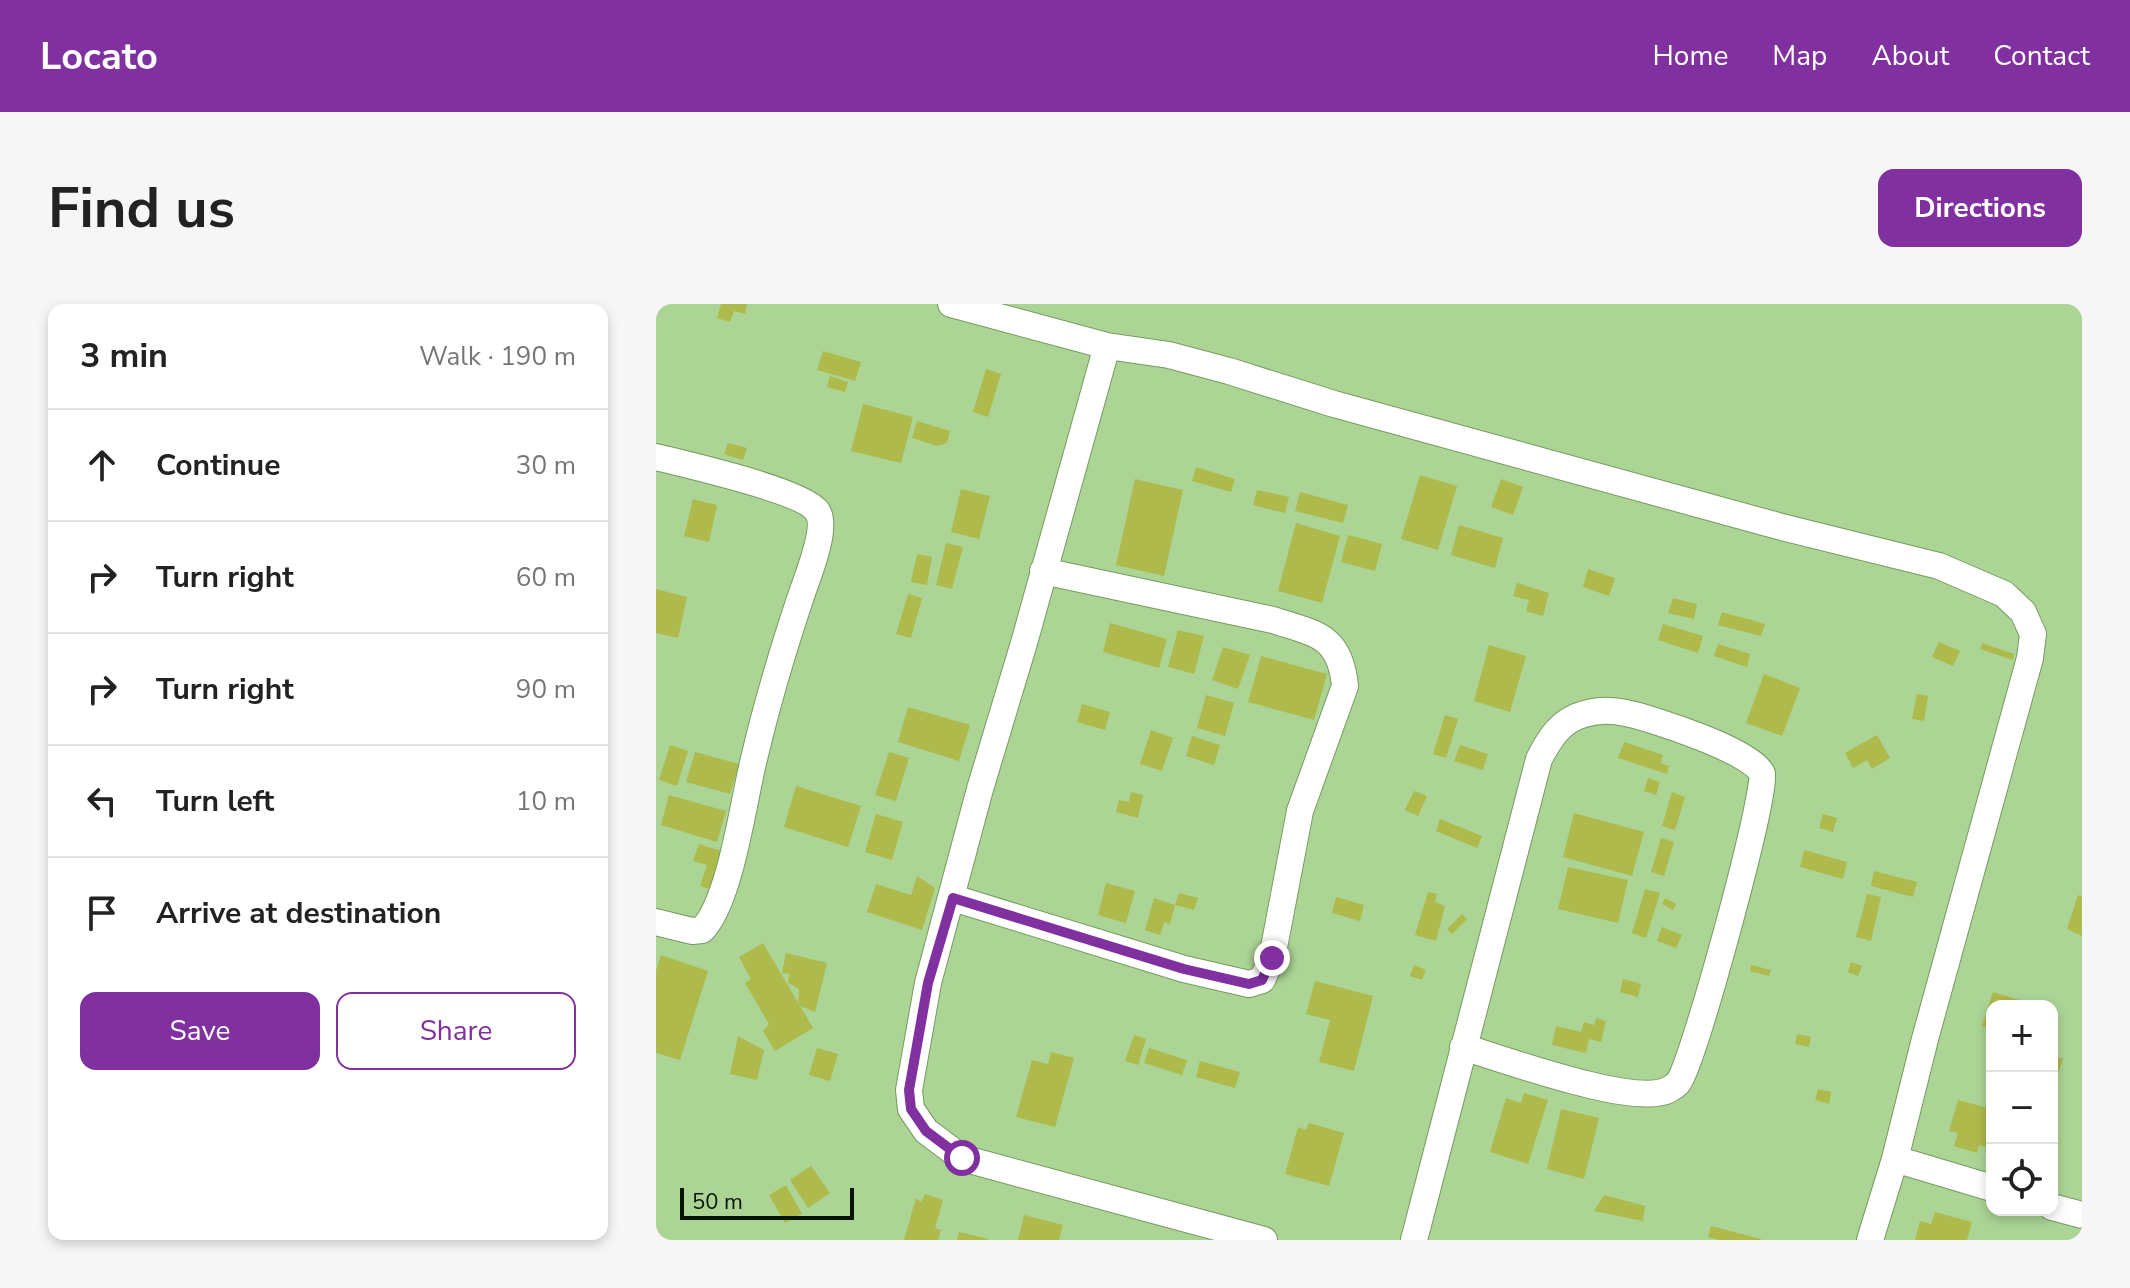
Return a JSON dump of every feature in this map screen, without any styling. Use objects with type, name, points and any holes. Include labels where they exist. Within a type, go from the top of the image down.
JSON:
[{"type":"street","points":[[951,304],[1107,346],[1169,355],[1334,404],[1778,526],[1939,566],[2004,594],[2023,612],[2033,634],[2030,658],[1895,1159],[1870,1240]]},
{"type":"street","points":[[1107,346],[980,789],[928,983],[909,1090],[911,1109],[926,1131],[962,1158],[1264,1240]]},
{"type":"street","points":[[656,457],[760,484],[814,507],[821,520],[816,552],[777,667],[726,877],[712,920],[702,930],[692,931],[656,922]]},
{"type":"street","points":[[953,898],[1184,969],[1238,982],[1249,984],[1262,980],[1272,958],[1306,787],[1345,686],[1343,667],[1336,650],[1317,636],[1273,620],[1043,571]]},
{"type":"street","points":[[1414,1240],[1463,1047],[1539,759],[1551,735],[1583,714],[1600,711],[1625,713],[1726,747],[1754,763],[1762,774],[1756,824],[1701,1022],[1678,1083],[1667,1091],[1654,1094],[1630,1093],[1559,1076],[1463,1047]]},
{"type":"street","points":[[1895,1159],[1986,1186]]},
{"type":"street","points":[[2058,1209],[2082,1215]]},
{"type":"building","points":[[721,304],[747,304],[745,314],[734,311],[730,322],[717,318]]},
{"type":"building","points":[[823,351],[861,362],[855,381],[817,370]]},
{"type":"building","points":[[986,369],[1001,374],[988,417],[973,412]]},
{"type":"building","points":[[830,376],[848,382],[845,392],[827,387]]},
{"type":"building","points":[[863,404],[913,417],[901,463],[851,451]]},
{"type":"building","points":[[917,421],[950,431],[947,443],[937,446],[912,438]]},
{"type":"building","points":[[728,443],[747,448],[743,460],[724,454]]},
{"type":"building","points":[[1196,467],[1235,479],[1231,492],[1192,481]]},
{"type":"building","points":[[1420,475],[1457,486],[1438,550],[1401,539]]},
{"type":"building","points":[[1135,479],[1183,490],[1164,576],[1116,565]]},
{"type":"building","points":[[1501,479],[1523,487],[1513,515],[1491,507]]},
{"type":"building","points":[[961,489],[990,496],[979,539],[951,532]]},
{"type":"building","points":[[1257,490],[1289,497],[1285,513],[1253,505]]},
{"type":"building","points":[[1300,492],[1348,505],[1343,523],[1295,511]]},
{"type":"building","points":[[693,499],[717,505],[709,542],[684,536]]},
{"type":"building","points":[[1296,523],[1340,536],[1322,603],[1278,591]]},
{"type":"building","points":[[1459,525],[1503,538],[1495,568],[1451,555]]},
{"type":"building","points":[[1348,535],[1382,544],[1375,571],[1341,562]]},
{"type":"building","points":[[946,543],[963,547],[952,589],[936,585]]},
{"type":"building","points":[[917,554],[932,557],[927,585],[911,582]]},
{"type":"building","points":[[1588,569],[1615,578],[1609,596],[1583,587]]},
{"type":"building","points":[[1517,583],[1549,593],[1543,616],[1526,611],[1529,600],[1513,596]]},
{"type":"building","points":[[656,589],[687,597],[678,638],[656,633]]},
{"type":"building","points":[[908,594],[922,598],[911,638],[896,634]]},
{"type":"building","points":[[1673,598],[1697,604],[1694,619],[1668,613]]},
{"type":"building","points":[[1722,612],[1765,624],[1761,636],[1718,625]]},
{"type":"building","points":[[1110,623],[1167,639],[1159,668],[1103,652]]},
{"type":"building","points":[[1663,624],[1703,636],[1698,653],[1658,640]]},
{"type":"building","points":[[1178,630],[1204,636],[1194,674],[1168,667]]},
{"type":"building","points":[[1939,642],[1960,651],[1953,666],[1932,657]]},
{"type":"building","points":[[1982,643],[2014,654],[2013,660],[1980,649]]},
{"type":"building","points":[[1718,644],[1750,654],[1747,667],[1714,656]]},
{"type":"building","points":[[1489,645],[1526,656],[1510,712],[1474,701]]},
{"type":"building","points":[[1223,647],[1250,655],[1238,689],[1212,680]]},
{"type":"building","points":[[1261,656],[1327,674],[1314,720],[1248,702]]},
{"type":"building","points":[[1764,674],[1800,688],[1782,736],[1746,723]]},
{"type":"building","points":[[1917,694],[1928,696],[1924,721],[1912,719]]},
{"type":"building","points":[[1206,695],[1234,703],[1225,736],[1197,728]]},
{"type":"building","points":[[1082,704],[1110,712],[1105,730],[1077,722]]},
{"type":"building","points":[[908,707],[970,725],[959,761],[898,742]]},
{"type":"building","points":[[1445,715],[1458,719],[1446,758],[1433,754]]},
{"type":"building","points":[[1151,730],[1173,738],[1162,771],[1140,764]]},
{"type":"building","points":[[1877,735],[1890,758],[1872,769],[1867,760],[1853,768],[1845,753]]},
{"type":"building","points":[[1192,736],[1220,745],[1214,765],[1186,756]]},
{"type":"building","points":[[1624,742],[1663,755],[1661,763],[1669,766],[1667,774],[1618,758]]},
{"type":"building","points":[[670,745],[688,751],[677,786],[659,780]]},
{"type":"building","points":[[1460,745],[1488,754],[1483,770],[1454,761]]},
{"type":"building","points":[[695,752],[739,764],[730,794],[686,782]]},
{"type":"building","points":[[889,752],[909,758],[896,801],[875,795]]},
{"type":"building","points":[[1648,778],[1660,782],[1656,795],[1644,791]]},
{"type":"building","points":[[796,786],[861,806],[848,847],[784,827]]},
{"type":"building","points":[[1414,791],[1427,796],[1418,816],[1405,810]]},
{"type":"building","points":[[1131,792],[1143,795],[1138,818],[1116,812],[1119,800],[1129,802]]},
{"type":"building","points":[[1672,792],[1685,797],[1675,830],[1662,826]]},
{"type":"building","points":[[669,795],[726,811],[717,842],[661,825]]},
{"type":"building","points":[[1574,813],[1644,832],[1632,876],[1563,857]]},
{"type":"building","points":[[876,814],[903,822],[892,860],[865,852]]},
{"type":"building","points":[[1823,814],[1837,818],[1833,832],[1819,828]]},
{"type":"building","points":[[1440,819],[1482,836],[1477,848],[1436,831]]},
{"type":"building","points":[[1661,838],[1674,842],[1664,876],[1651,872]]},
{"type":"building","points":[[699,844],[725,852],[713,890],[700,886],[707,865],[693,861]]},
{"type":"building","points":[[1804,850],[1847,862],[1843,879],[1800,867]]},
{"type":"building","points":[[1568,867],[1628,880],[1618,923],[1558,909]]},
{"type":"building","points":[[1874,871],[1917,882],[1913,897],[1871,886]]},
{"type":"building","points":[[917,876],[935,888],[922,930],[867,912],[876,884],[911,895]]},
{"type":"building","points":[[1106,883],[1135,891],[1126,923],[1098,915]]},
{"type":"building","points":[[1645,889],[1660,893],[1646,938],[1632,933]]},
{"type":"building","points":[[1428,892],[1437,894],[1435,902],[1445,906],[1436,941],[1415,935]]},
{"type":"building","points":[[1179,893],[1198,898],[1194,910],[1175,905]]},
{"type":"building","points":[[1867,894],[1881,897],[1871,941],[1856,937]]},
{"type":"building","points":[[2078,895],[2082,897],[2082,936],[2067,929]]},
{"type":"building","points":[[1336,897],[1364,905],[1360,921],[1332,913]]},
{"type":"building","points":[[1154,898],[1175,905],[1170,924],[1164,922],[1160,935],[1145,930]]},
{"type":"building","points":[[1665,898],[1676,904],[1673,910],[1662,904]]},
{"type":"building","points":[[1462,914],[1467,919],[1452,934],[1447,929]]},
{"type":"building","points":[[1662,927],[1682,935],[1676,948],[1657,941]]},
{"type":"building","points":[[763,943],[813,1028],[775,1051],[763,1031],[769,1024],[745,983],[751,979],[739,957]]},
{"type":"building","points":[[786,953],[827,963],[815,1012],[798,1005],[799,989],[788,983],[789,974],[782,973]]},
{"type":"building","points":[[661,955],[708,971],[680,1060],[656,1053],[656,971]]},
{"type":"building","points":[[1851,962],[1862,966],[1858,976],[1848,972]]},
{"type":"building","points":[[1414,965],[1426,970],[1422,980],[1410,976]]},
{"type":"building","points":[[1751,965],[1771,970],[1769,976],[1750,971]]},
{"type":"building","points":[[1623,979],[1641,984],[1638,997],[1620,992]]},
{"type":"building","points":[[1315,981],[1373,996],[1354,1071],[1319,1062],[1330,1020],[1306,1014]]},
{"type":"building","points":[[1993,992],[2019,1000],[1990,1000]]},
{"type":"building","points":[[1596,1018],[1606,1021],[1601,1042],[1589,1039],[1586,1053],[1552,1045],[1556,1026],[1581,1032],[1584,1022],[1594,1025]]},
{"type":"building","points":[[1797,1034],[1811,1037],[1809,1047],[1795,1044]]},
{"type":"building","points":[[1134,1035],[1146,1039],[1138,1065],[1125,1061]]},
{"type":"building","points":[[738,1036],[764,1050],[757,1080],[730,1074]]},
{"type":"building","points":[[817,1048],[838,1054],[830,1081],[809,1075]]},
{"type":"building","points":[[1149,1048],[1187,1060],[1182,1075],[1144,1063]]},
{"type":"building","points":[[1051,1052],[1074,1058],[1055,1127],[1016,1117],[1032,1060],[1048,1064]]},
{"type":"building","points":[[2058,1057],[2063,1059],[2058,1074]]},
{"type":"building","points":[[1200,1061],[1240,1072],[1235,1088],[1196,1077]]},
{"type":"building","points":[[1818,1089],[1831,1092],[1829,1104],[1815,1100]]},
{"type":"building","points":[[1524,1093],[1548,1100],[1528,1164],[1490,1152],[1506,1098],[1521,1103]]},
{"type":"building","points":[[1958,1100],[1986,1107],[1986,1147],[1979,1145],[1977,1153],[1954,1146],[1958,1133],[1949,1131]]},
{"type":"building","points":[[1561,1109],[1599,1118],[1584,1179],[1547,1169]]},
{"type":"building","points":[[1309,1123],[1344,1133],[1329,1186],[1285,1174],[1298,1127],[1306,1130]]},
{"type":"building","points":[[811,1166],[830,1193],[808,1208],[790,1180]]},
{"type":"building","points":[[786,1185],[802,1214],[785,1223],[769,1195]]},
{"type":"building","points":[[925,1194],[943,1200],[935,1228],[941,1230],[938,1240],[904,1240],[916,1198],[921,1202]]},
{"type":"building","points":[[1604,1195],[1645,1206],[1643,1221],[1594,1211]]},
{"type":"building","points":[[1935,1212],[1972,1222],[1967,1240],[1915,1240],[1920,1221],[1931,1224]]},
{"type":"building","points":[[1024,1215],[1063,1225],[1059,1240],[1018,1240]]},
{"type":"building","points":[[1711,1226],[1761,1239],[1761,1240],[1708,1237]]},
{"type":"building","points":[[959,1232],[988,1239],[988,1240],[957,1240]]},
{"type":"route","points":[[962,1158],[926,1131],[911,1109],[909,1090],[928,983],[953,898],[1184,969],[1238,982],[1249,984],[1262,980],[1272,958]]}]
